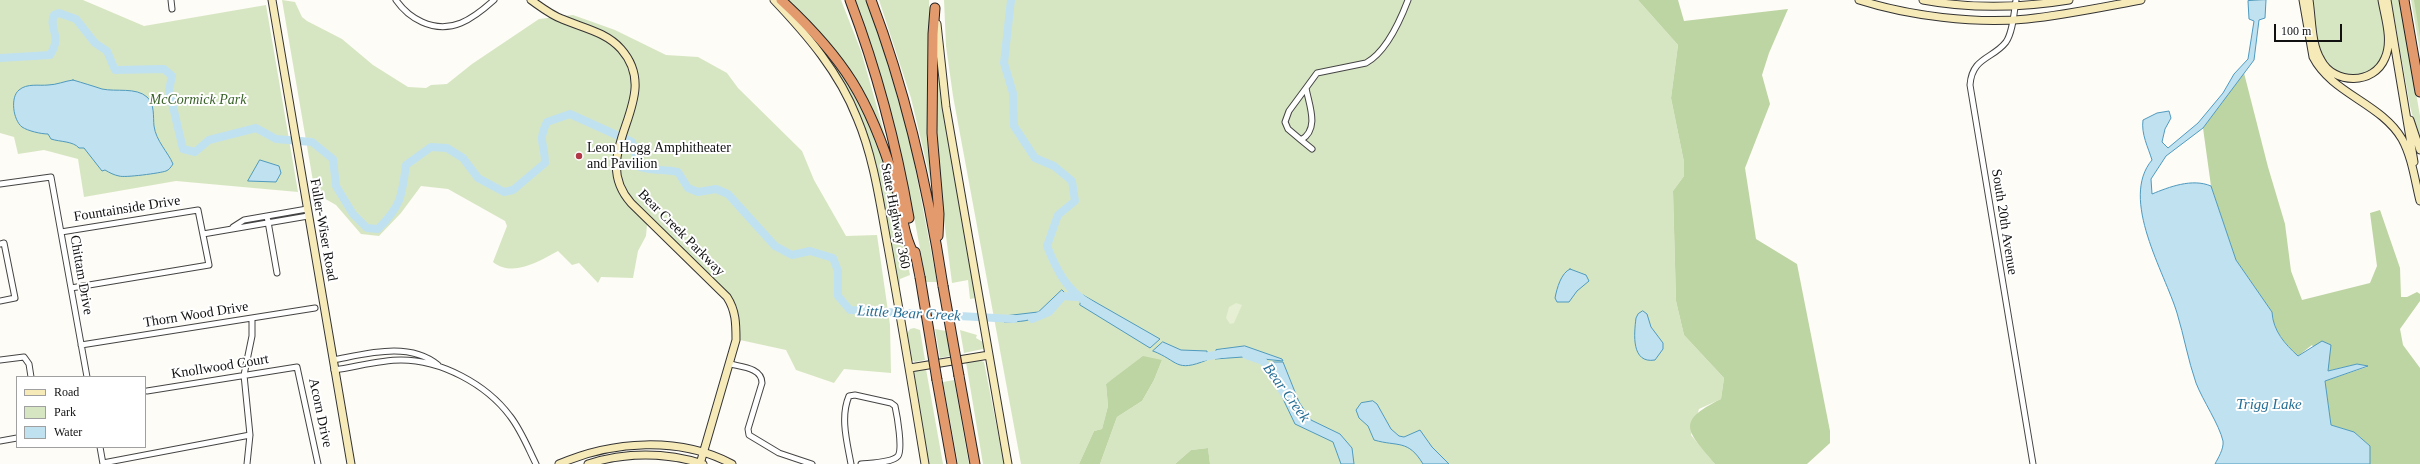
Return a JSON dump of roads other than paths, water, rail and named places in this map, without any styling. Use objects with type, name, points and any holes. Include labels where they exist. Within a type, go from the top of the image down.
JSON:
[{"type":"highway","points":[[781,0],[828,47],[856,85],[868,108],[897,190],[909,246],[916,258]]},
{"type":"highway","points":[[850,0],[874,68],[894,141],[920,278],[952,464]]},
{"type":"highway","points":[[871,0],[908,115],[938,251],[975,464]]},
{"type":"highway","points":[[2404,0],[2420,92]]},
{"type":"highway","points":[[935,4],[933,34],[932,134],[939,214],[938,251]]},
{"type":"highway","points":[[941,404],[939,422],[946,464]]},
{"type":"main road","name":"Fuller-Wiser Road","points":[[272,0],[298,160],[351,464]]},
{"type":"main road","name":"Bear Creek Parkway","points":[[532,0],[562,19],[607,37],[622,50],[631,62],[635,79],[635,100],[618,143],[617,173],[624,195],[705,274],[731,303],[737,322],[736,340],[701,464]]},
{"type":"main road","name":"State Highway 360","points":[[774,0],[822,55],[840,82],[857,117],[873,172],[910,368],[925,464]]},
{"type":"main road","points":[[1859,0],[1895,9],[1957,18],[2012,19],[2048,16],[2141,0]]},
{"type":"main road","points":[[1923,0],[1987,7],[2016,3],[2069,0]]},
{"type":"main road","points":[[2303,0],[2313,57],[2317,64],[2328,76],[2376,112],[2395,130],[2405,146],[2420,201]]},
{"type":"main road","points":[[2309,0],[2315,42],[2320,60],[2326,68],[2338,76],[2356,79],[2376,71],[2386,57],[2388,36],[2382,0]]},
{"type":"main road","points":[[2387,0],[2420,197]]},
{"type":"main road","points":[[935,4],[946,107],[1008,464]]},
{"type":"main road","points":[[2403,99],[2420,150]]},
{"type":"main road","points":[[910,368],[989,355]]},
{"type":"main road","points":[[559,464],[602,449],[631,445],[668,447],[703,453],[732,464]]},
{"type":"main road","points":[[588,464],[642,455],[681,458],[701,464]]},
{"type":"street","points":[[170,0],[172,9]]},
{"type":"street","points":[[396,0],[412,17],[440,28],[454,27],[466,22],[494,0]]},
{"type":"street","points":[[1312,149],[1288,129],[1285,122],[1289,111],[1317,73],[1366,64],[1372,60],[1394,28],[1408,0]]},
{"type":"street","name":"South 20th Avenue","points":[[2016,3],[2009,36],[2005,43],[1983,58],[1977,65],[1971,77],[1970,85],[2033,464]]},
{"type":"street","points":[[1301,140],[1308,134],[1312,124],[1306,88]]},
{"type":"street","name":"Chittam Drive","points":[[0,184],[51,177],[87,376]]},
{"type":"street","name":"Fountainside Drive","points":[[61,232],[198,210],[203,234]]},
{"type":"street","points":[[232,228],[244,220],[307,212]]},
{"type":"street","points":[[71,288],[209,265],[203,234],[232,228],[246,228],[268,224],[307,212]]},
{"type":"street","points":[[267,216],[277,273]]},
{"type":"street","points":[[0,301],[15,298],[2,244]]},
{"type":"street","name":"Thorn Wood Drive","points":[[81,345],[315,308]]},
{"type":"street","points":[[247,464],[250,435],[244,376],[252,336],[252,318]]},
{"type":"street","points":[[333,360],[382,352],[405,351],[430,358],[440,367]]},
{"type":"street","points":[[0,360],[20,356],[26,358],[31,376]]},
{"type":"street","points":[[334,370],[399,360],[423,362],[440,367],[474,384],[501,404],[519,431],[536,464]]},
{"type":"street","points":[[730,364],[758,372],[762,377],[762,383],[748,429],[749,434],[779,453],[812,464]]},
{"type":"street","name":"Knollwood Court","points":[[147,391],[298,368]]},
{"type":"street","name":"Acorn Drive","points":[[298,368],[318,464]]},
{"type":"street","points":[[851,464],[845,426],[849,396],[891,403],[895,406],[900,449],[898,456],[892,460],[861,464]]},
{"type":"street","points":[[100,448],[103,464],[250,435]]},
{"type":"street","points":[[0,441],[16,438]]},
{"type":"water","name":"Trigg Lake","points":[[2266,0],[2265,18],[2259,20],[2254,60],[2203,128],[2166,156],[2151,179],[2152,194],[2173,186],[2188,183],[2211,186],[2236,260],[2272,312],[2280,337],[2298,356],[2322,341],[2331,345],[2328,371],[2357,364],[2368,366],[2325,381],[2331,425],[2354,432],[2370,446],[2370,464],[2215,464],[2222,450],[2223,441],[2221,434],[2196,383],[2177,313],[2155,257],[2142,215],[2140,195],[2143,176],[2152,160],[2144,135],[2143,120],[2157,113],[2169,111],[2171,118],[2165,129],[2162,142],[2168,148],[2198,123],[2223,93],[2234,74],[2248,59],[2254,21],[2249,19],[2248,1]]},
{"type":"water","points":[[73,80],[102,89],[137,92],[147,97],[150,100],[152,107],[157,137],[173,164],[170,168],[163,172],[142,175],[115,175],[105,170],[102,171],[84,148],[79,148],[70,143],[51,139],[48,134],[28,130],[19,124],[15,114],[14,98],[19,90],[26,86],[51,85]]},
{"type":"water","points":[[260,160],[279,166],[281,173],[276,182],[248,181]]},
{"type":"water","points":[[1570,269],[1586,275],[1589,281],[1577,291],[1569,302],[1557,302],[1555,298],[1560,281],[1564,274]]},
{"type":"water","points":[[1062,290],[1066,294],[1044,313],[1025,321],[1004,322],[1004,316],[1038,312]]},
{"type":"water","points":[[1083,295],[1160,339],[1150,348],[1080,305]]},
{"type":"water","points":[[1643,311],[1647,314],[1651,327],[1663,343],[1663,349],[1655,360],[1647,360],[1642,357],[1638,353],[1636,346],[1636,318],[1638,314]]},
{"type":"water","points":[[1163,342],[1181,350],[1207,351],[1207,360],[1197,364],[1183,366],[1178,364],[1153,351]]},
{"type":"water","points":[[1245,346],[1282,359],[1283,361],[1243,357],[1215,359],[1216,350]]},
{"type":"water","points":[[1272,362],[1283,362],[1299,402],[1311,420],[1340,434],[1352,448],[1354,464],[1341,464],[1333,442],[1295,424],[1284,401]]},
{"type":"water","points":[[1373,401],[1377,404],[1391,429],[1399,436],[1404,437],[1420,430],[1432,447],[1449,464],[1423,464],[1418,456],[1407,447],[1374,440],[1368,426],[1359,418],[1356,410],[1361,403]]},
{"type":"waterway","points":[[1011,0],[1004,63],[1013,93],[1014,126],[1035,158],[1054,166],[1072,181],[1075,201],[1058,215],[1047,246],[1059,272],[1069,287],[1091,305]]},
{"type":"waterway","name":"Little Bear Creek","points":[[0,58],[50,55],[54,48],[55,42],[53,24],[54,15],[59,13],[76,19],[95,43],[107,51],[115,70],[164,69],[172,76],[169,90],[183,149],[195,152],[209,140],[256,128],[276,139],[312,142],[333,159],[336,186],[353,214],[367,228],[378,229],[392,214],[399,200],[406,165],[431,147],[447,148],[463,158],[478,178],[504,192],[513,190],[545,163],[542,134],[547,122],[570,114],[632,142],[640,167],[678,172],[688,188],[698,192],[716,189],[728,194],[775,246],[792,255],[810,251],[833,258],[838,271],[838,296],[850,310],[1014,319]]},
{"type":"waterway","name":"Little Bear Creek","points":[[1032,319],[1049,312],[1063,296],[1076,297]]},
{"type":"waterway","name":"Bear Creek","points":[[1197,358],[1227,353]]},
{"type":"waterway","name":"Bear Creek","points":[[1246,355],[1263,361],[1285,395]]},
{"type":"place","name":"Leon Hogg Amphitheater and Pavilion","points":[[579,156]]},
{"type":"park label","name":"McCormick Park","points":[[198,100]]}]
